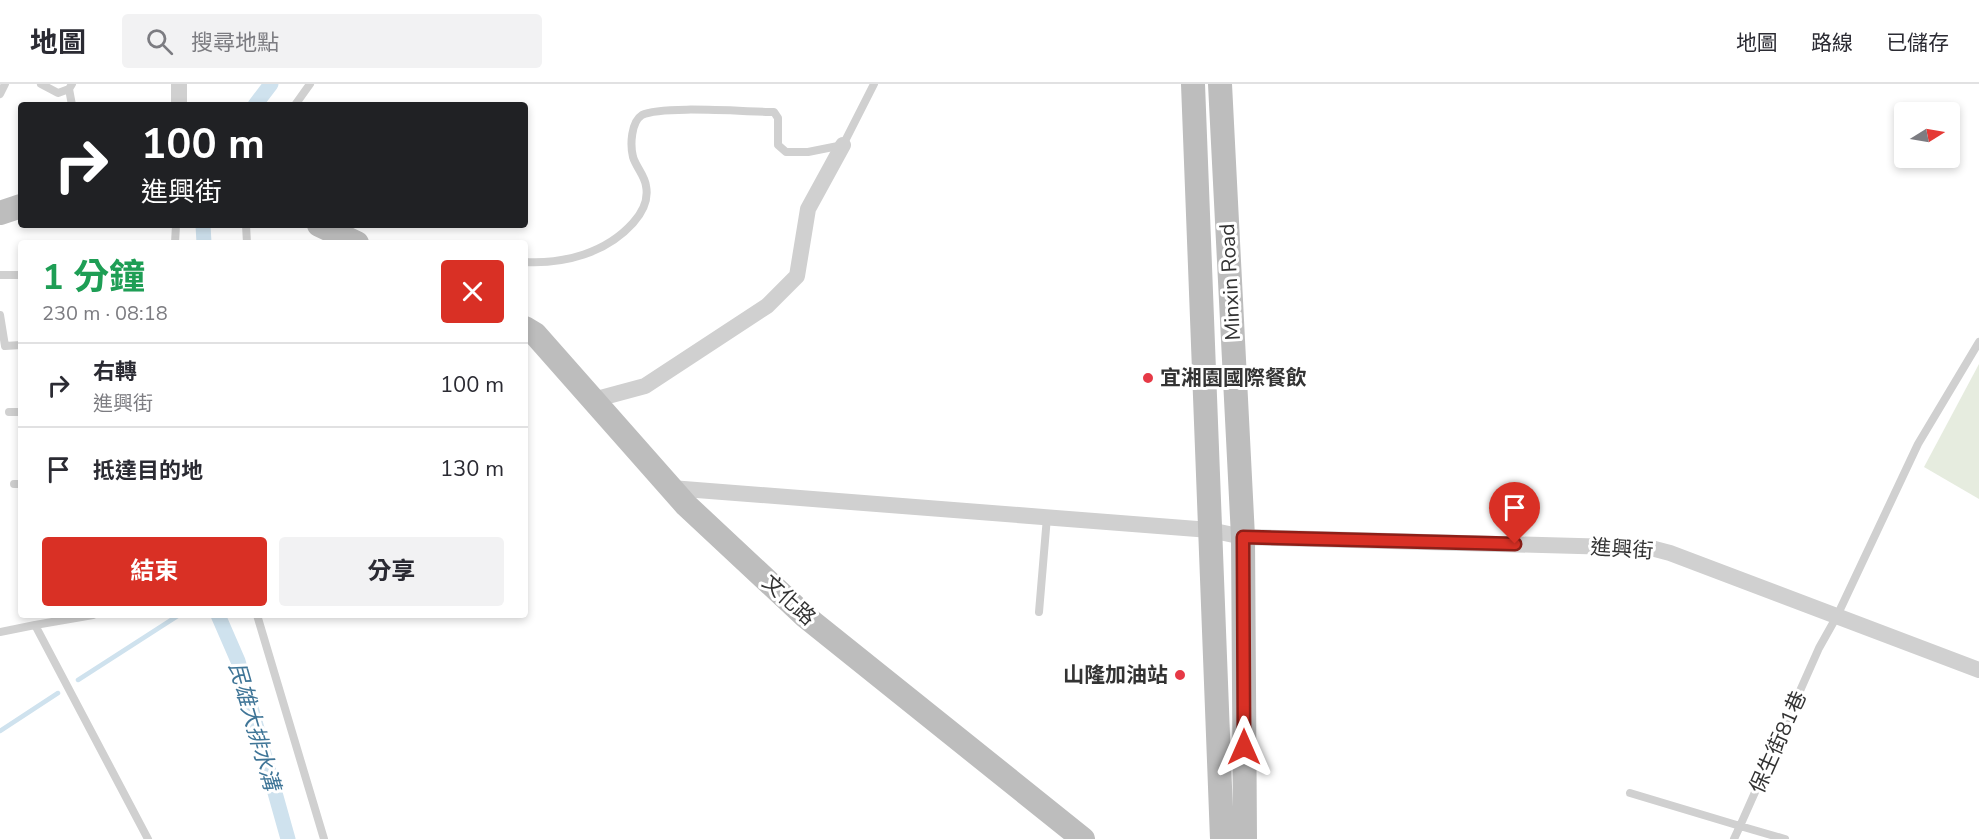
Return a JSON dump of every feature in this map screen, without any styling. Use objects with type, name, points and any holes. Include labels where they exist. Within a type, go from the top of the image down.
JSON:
[{"type":"main road","name":"Minxin Road","points":[[1193,84],[1222,839]]},
{"type":"main road","name":"Minxin Road","points":[[1220,84],[1243,537],[1245,839]]},
{"type":"main road","points":[[0,213],[18,207]]},
{"type":"main road","points":[[325,228],[351,240]]},
{"type":"main road","name":"文化路","points":[[528,330],[535,334],[686,506],[806,617],[1083,839]]},
{"type":"street","points":[[179,84],[179,102]]},
{"type":"street","points":[[592,400],[645,386],[767,306],[797,276],[808,210],[843,145]]},
{"type":"street","name":"進興街","points":[[671,488],[1210,530],[1243,537],[1651,548],[1670,553],[1979,670]]},
{"type":"lane","points":[[0,94],[5,84]]},
{"type":"lane","points":[[41,84],[58,93],[71,87],[72,102]]},
{"type":"lane","points":[[297,102],[310,84]]},
{"type":"lane","points":[[528,262],[545,263],[595,252],[622,235],[643,212],[646,187],[632,155],[633,128],[641,116],[660,110],[774,112],[778,118],[778,145],[786,152],[808,152],[843,145],[874,84]]},
{"type":"lane","points":[[0,275],[18,275]]},
{"type":"lane","points":[[0,315],[5,346],[18,345]]},
{"type":"lane","name":"保生街81巷","points":[[1734,839],[1819,648],[1837,616],[1918,444],[1979,342]]},
{"type":"lane","points":[[9,412],[18,412]]},
{"type":"lane","points":[[1039,612],[1047,517]]},
{"type":"lane","points":[[0,632],[76,618]]},
{"type":"lane","points":[[258,618],[324,839]]},
{"type":"lane","points":[[35,625],[148,839]]},
{"type":"lane","points":[[1630,793],[1785,839]]},
{"type":"shaded area","points":[[1979,364],[1979,499],[1924,467]]},
{"type":"waterway","name":"民雄大排水溝","points":[[257,102],[271,84]]},
{"type":"waterway","name":"民雄大排水溝","points":[[203,228],[204,240]]},
{"type":"waterway","points":[[78,680],[174,618]]},
{"type":"waterway","name":"民雄大排水溝","points":[[219,618],[238,661],[288,839]]},
{"type":"waterway","points":[[0,731],[58,693]]},
{"type":"place","name":"宜湘園國際餐飲","points":[[1148,378]]},
{"type":"place","name":"山隆加油站","points":[[1180,675]]},
{"type":"route","points":[[1244,747],[1243,537],[1515,544]]}]
